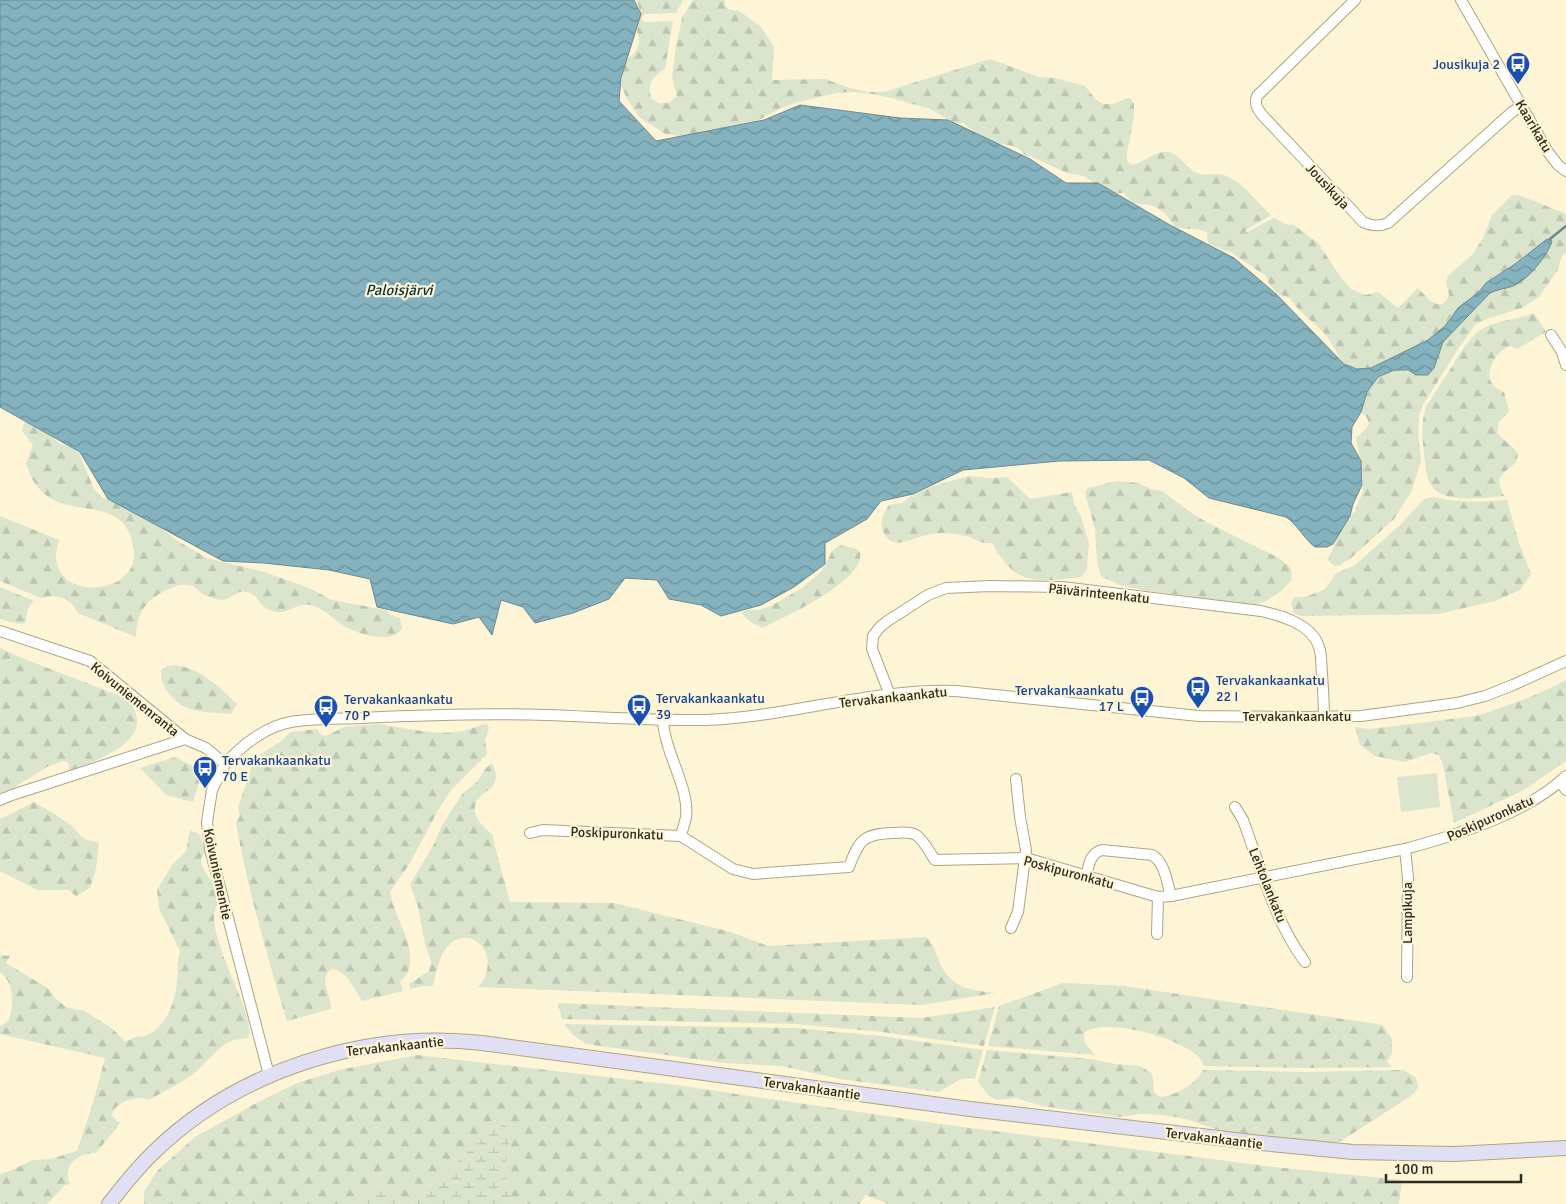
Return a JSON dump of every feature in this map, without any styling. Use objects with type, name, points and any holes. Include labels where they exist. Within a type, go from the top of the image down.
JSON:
[{"type":"street","name":"Jousikuja","points":[[1355,0],[1257,96],[1255,102],[1264,118],[1363,222],[1371,226],[1381,226],[1388,223],[1512,112],[1522,106]]},
{"type":"street","name":"Kaarikatu","points":[[1461,0],[1548,152],[1558,165],[1566,171]]},
{"type":"street","points":[[1551,335],[1562,352],[1566,365]]},
{"type":"street","name":"Päivärinteenkatu","points":[[890,695],[872,649],[873,636],[880,627],[928,595],[938,590],[956,587],[1062,588],[1252,610],[1282,616],[1299,624],[1318,643],[1321,655],[1324,717]]},
{"type":"street","name":"Koivuniemenranta","points":[[0,631],[90,661],[185,739]]},
{"type":"street","name":"Tervakankaankatu","points":[[226,764],[240,748],[265,732],[289,722],[422,715],[545,715],[705,720],[933,690],[1199,716],[1361,716],[1457,703],[1486,696],[1513,686],[1566,661]]},
{"type":"street","points":[[663,720],[665,740],[686,806],[686,817],[680,836]]},
{"type":"street","points":[[0,800],[12,794],[185,739],[206,748],[226,764]]},
{"type":"street","name":"Koivuniementie","points":[[226,764],[212,790],[207,822],[210,849],[269,1075]]},
{"type":"street","points":[[1011,928],[1018,912],[1026,858],[1016,779]]},
{"type":"street","name":"Poskipuronkatu","points":[[530,833],[543,830],[680,836],[733,869],[753,874],[849,867],[859,845],[866,838],[876,834],[905,833],[915,835],[921,840],[935,860],[1026,858],[1158,897],[1265,878],[1405,849],[1480,825],[1564,782]]},
{"type":"street","name":"Lehtolankatu","points":[[1236,807],[1243,820],[1276,908],[1295,949],[1305,962]]},
{"type":"street","name":"Lampikuja","points":[[1405,849],[1408,878],[1407,977]]},
{"type":"street","points":[[1086,876],[1096,851],[1152,855],[1158,858],[1161,863],[1171,896]]},
{"type":"street","points":[[1157,934],[1158,897]]},
{"type":"street","name":"Tervakankaantie","points":[[109,1204],[137,1169],[155,1151],[189,1123],[215,1105],[269,1075],[316,1058],[351,1049],[386,1044],[451,1040],[970,1109],[1353,1152],[1454,1154],[1566,1148]]},
{"type":"green space","points":[[637,0],[683,0],[676,13],[645,14],[642,17],[642,20],[645,22],[673,21],[665,69],[650,84],[651,98],[659,103],[669,103],[677,96],[672,78],[676,47],[682,18],[693,0],[725,0],[727,8],[738,10],[761,27],[774,47],[772,80],[825,79],[868,92],[884,92],[990,59],[1039,77],[1055,78],[1085,86],[1096,100],[1103,104],[1113,104],[1128,98],[1131,99],[1134,104],[1134,116],[1127,153],[1127,160],[1130,164],[1139,163],[1156,154],[1166,152],[1179,157],[1189,168],[1197,173],[1204,175],[1221,174],[1231,178],[1243,187],[1271,215],[1246,230],[1245,233],[1274,218],[1285,224],[1294,225],[1319,244],[1339,275],[1351,289],[1365,295],[1378,292],[1398,308],[1418,288],[1434,303],[1442,304],[1446,301],[1449,295],[1446,282],[1448,276],[1473,254],[1483,238],[1492,215],[1512,195],[1519,195],[1566,214],[1566,252],[1562,256],[1557,271],[1539,297],[1522,308],[1476,324],[1423,405],[1419,416],[1418,431],[1421,461],[1411,492],[1394,519],[1351,558],[1340,565],[1334,566],[1328,560],[1342,527],[1355,511],[1363,491],[1363,477],[1356,438],[1369,424],[1367,418],[1361,412],[1367,393],[1379,377],[1387,372],[1396,370],[1416,375],[1439,353],[1443,342],[1490,293],[1498,289],[1512,287],[1531,250],[1515,264],[1486,283],[1479,292],[1450,317],[1445,326],[1428,340],[1371,368],[1357,369],[1344,364],[1323,332],[1301,312],[1290,298],[1278,294],[1269,284],[1266,276],[1230,252],[1209,244],[1207,239],[1208,233],[1200,230],[1175,227],[1164,213],[1155,207],[1135,203],[1124,193],[1115,193],[1084,176],[1067,173],[1030,156],[1026,156],[1015,147],[990,140],[964,123],[954,123],[930,109],[873,94],[836,93],[781,108],[755,122],[681,136],[665,134],[639,117],[627,99],[621,85],[624,67],[639,45],[637,31],[641,14]]},
{"type":"green space","points":[[1534,313],[1546,332],[1517,349],[1511,346],[1506,348],[1497,355],[1490,371],[1491,382],[1504,392],[1509,411],[1499,422],[1497,432],[1514,448],[1518,455],[1516,461],[1504,472],[1499,481],[1504,496],[1468,499],[1442,494],[1432,487],[1428,478],[1422,430],[1426,407],[1461,352],[1478,332],[1493,324]]},
{"type":"green space","points":[[25,421],[49,434],[60,444],[72,447],[79,453],[94,489],[101,497],[158,526],[176,540],[207,558],[264,572],[309,588],[332,600],[386,610],[400,618],[402,629],[392,636],[371,636],[347,628],[314,606],[302,605],[277,612],[267,609],[252,594],[247,592],[243,591],[221,600],[201,593],[193,586],[186,585],[169,589],[148,603],[140,614],[136,637],[78,613],[72,604],[63,598],[54,596],[41,598],[0,581],[0,516],[59,540],[56,555],[60,570],[69,581],[82,586],[97,587],[112,584],[124,577],[132,565],[134,550],[130,534],[122,522],[113,515],[101,511],[62,503],[50,498],[45,495],[32,479],[26,464],[33,445],[22,431]]},
{"type":"green space","points":[[969,476],[1007,477],[1030,499],[1072,492],[1074,504],[1081,517],[1089,543],[1087,570],[1081,577],[1040,580],[1019,574],[1010,568],[992,543],[985,543],[966,536],[948,533],[928,534],[899,543],[890,541],[886,537],[882,527],[882,520],[889,505],[902,503],[911,496],[930,487]]},
{"type":"green space","points":[[1117,481],[1138,483],[1151,489],[1162,491],[1208,523],[1279,558],[1290,567],[1292,573],[1291,581],[1280,592],[1266,601],[1254,605],[1143,590],[1119,585],[1101,576],[1097,563],[1095,529],[1085,493],[1088,488]]},
{"type":"green space","points":[[1433,497],[1470,502],[1507,500],[1518,540],[1531,574],[1520,590],[1495,601],[1438,614],[1302,616],[1294,614],[1291,603],[1294,597],[1305,597],[1324,590],[1335,574],[1355,565],[1401,524],[1424,499]]},
{"type":"green space","points":[[840,545],[854,548],[860,552],[858,563],[850,575],[822,597],[763,628],[752,623],[741,613],[747,610],[757,610],[771,606],[802,588],[821,572],[832,551]]},
{"type":"green space","points":[[0,587],[34,601],[29,607],[24,623],[13,623],[0,619]]},
{"type":"green space","points":[[0,648],[128,699],[137,717],[134,733],[120,748],[109,754],[69,771],[67,762],[62,761],[47,767],[12,789],[0,794]]},
{"type":"green space","points":[[173,665],[192,670],[216,685],[237,704],[231,714],[202,712],[179,703],[165,688],[161,677],[162,669]]},
{"type":"green space","points":[[1566,680],[1566,761],[1524,790],[1454,823],[1443,765],[1439,755],[1431,753],[1405,762],[1375,756],[1360,745],[1355,727],[1369,729],[1476,716],[1533,696]]},
{"type":"green space","points":[[380,724],[418,731],[448,733],[487,724],[489,728],[485,740],[487,754],[451,790],[410,863],[390,892],[409,950],[409,969],[400,982],[403,991],[362,1001],[346,977],[337,970],[332,969],[328,973],[325,982],[331,1009],[287,1021],[258,923],[236,823],[240,816],[238,807],[251,770],[248,762],[280,742],[291,732],[317,729],[321,735],[326,736],[344,727]]},
{"type":"green space","points":[[175,757],[203,771],[193,802],[166,795],[140,768]]},
{"type":"green space","points":[[492,763],[496,774],[495,782],[477,801],[475,812],[480,823],[493,835],[510,902],[614,903],[731,932],[768,946],[926,937],[933,945],[944,970],[955,983],[978,991],[996,993],[921,1005],[478,987],[486,975],[488,961],[486,952],[481,945],[468,938],[460,938],[452,942],[445,950],[439,963],[433,986],[410,989],[409,984],[429,971],[431,960],[425,944],[418,907],[410,884],[434,844],[442,825],[463,793],[477,782],[486,768]]},
{"type":"green space","points":[[1437,773],[1440,807],[1401,812],[1397,777]]},
{"type":"green space","points":[[34,802],[65,821],[85,839],[99,842],[96,869],[90,888],[76,896],[69,890],[37,890],[0,871],[0,819]]},
{"type":"green space","points":[[190,830],[200,835],[205,853],[201,858],[201,863],[218,895],[214,918],[216,931],[225,961],[244,1007],[249,1037],[227,1043],[193,1074],[149,1100],[139,1098],[127,1100],[117,1106],[112,1116],[120,1123],[96,1153],[83,1155],[73,1161],[68,1171],[70,1184],[65,1185],[47,1204],[0,1204],[0,1174],[33,1160],[50,1159],[77,1151],[105,1058],[0,1034],[0,1026],[8,1021],[12,1009],[12,995],[8,981],[0,972],[0,955],[10,956],[6,963],[49,989],[55,998],[66,1007],[84,1011],[113,1029],[125,1042],[135,1037],[146,1036],[154,1031],[165,1020],[172,1005],[178,978],[180,951],[159,909],[157,890],[172,865],[186,851]]},
{"type":"green space","points":[[1063,983],[1125,986],[1383,1025],[1392,1039],[1392,1053],[1387,1061],[1392,1067],[1204,1066],[1198,1057],[1186,1048],[1169,1040],[1149,1033],[1110,1027],[1094,1028],[1084,1033],[1085,1043],[1095,1055],[988,1046],[999,1006]]},
{"type":"green space","points":[[558,1003],[921,1018],[995,1007],[984,1046],[882,1032],[796,1024],[562,1019]]},
{"type":"green space","points":[[564,1024],[795,1028],[881,1036],[983,1050],[975,1079],[959,1080],[939,1092],[840,1079],[782,1066],[724,1063],[586,1044],[573,1035]]},
{"type":"green space","points":[[987,1050],[1090,1059],[1140,1066],[1151,1073],[1154,1092],[1160,1097],[1184,1088],[1195,1080],[1203,1070],[1306,1072],[1404,1070],[1416,1078],[1418,1087],[1414,1094],[1341,1141],[1333,1143],[1221,1131],[1186,1119],[1163,1115],[1140,1114],[1119,1117],[1042,1106],[1016,1098],[997,1100],[989,1096],[978,1082]]},
{"type":"green space","points":[[417,1055],[676,1085],[955,1126],[1274,1167],[1402,1180],[1399,1204],[888,1204],[865,1195],[860,1204],[514,1204],[507,1186],[506,1177],[506,1160],[512,1133],[502,1121],[410,1204],[400,1204],[383,1182],[358,1204],[144,1204],[144,1192],[157,1171],[195,1137],[260,1101],[297,1083],[339,1070]]},
{"type":"green space","points":[[502,1121],[512,1133],[506,1160],[506,1177],[507,1186],[514,1204],[410,1204]]},
{"type":"green space","points":[[383,1182],[400,1204],[358,1204]]},
{"type":"water","name":"Paloisjärvi","points":[[0,0],[634,0],[641,14],[621,78],[619,101],[656,141],[764,120],[800,105],[900,118],[948,120],[1030,159],[1066,183],[1098,183],[1170,225],[1234,258],[1276,294],[1344,364],[1357,369],[1371,368],[1428,340],[1445,326],[1458,308],[1479,292],[1486,283],[1515,264],[1547,239],[1552,241],[1542,260],[1531,273],[1513,286],[1490,293],[1443,342],[1434,368],[1428,375],[1416,375],[1408,370],[1394,370],[1378,377],[1367,392],[1361,412],[1352,427],[1351,443],[1361,461],[1362,485],[1353,504],[1350,516],[1333,544],[1327,547],[1315,547],[1286,517],[1209,498],[1184,478],[1149,460],[1059,461],[963,470],[913,494],[881,501],[867,519],[825,543],[825,564],[794,587],[761,605],[721,616],[701,605],[669,599],[657,580],[625,578],[609,599],[573,613],[535,623],[523,607],[501,600],[492,635],[479,617],[453,624],[377,607],[370,579],[329,570],[223,561],[108,499],[80,452],[0,407]]},
{"type":"waterway","points":[[1550,239],[1566,226]]},
{"type":"place","name":"Jousikuja 2","points":[[1518,85]]},
{"type":"place","name":"Tervakankaankatu 22 I","points":[[1198,709]]},
{"type":"place","name":"Tervakankaankatu 17 L","points":[[1142,719]]},
{"type":"place","name":"Tervakankaankatu 39","points":[[639,727]]},
{"type":"place","name":"Tervakankaankatu 70 P","points":[[326,728]]},
{"type":"place","name":"Tervakankaankatu 70 E","points":[[205,789]]}]
